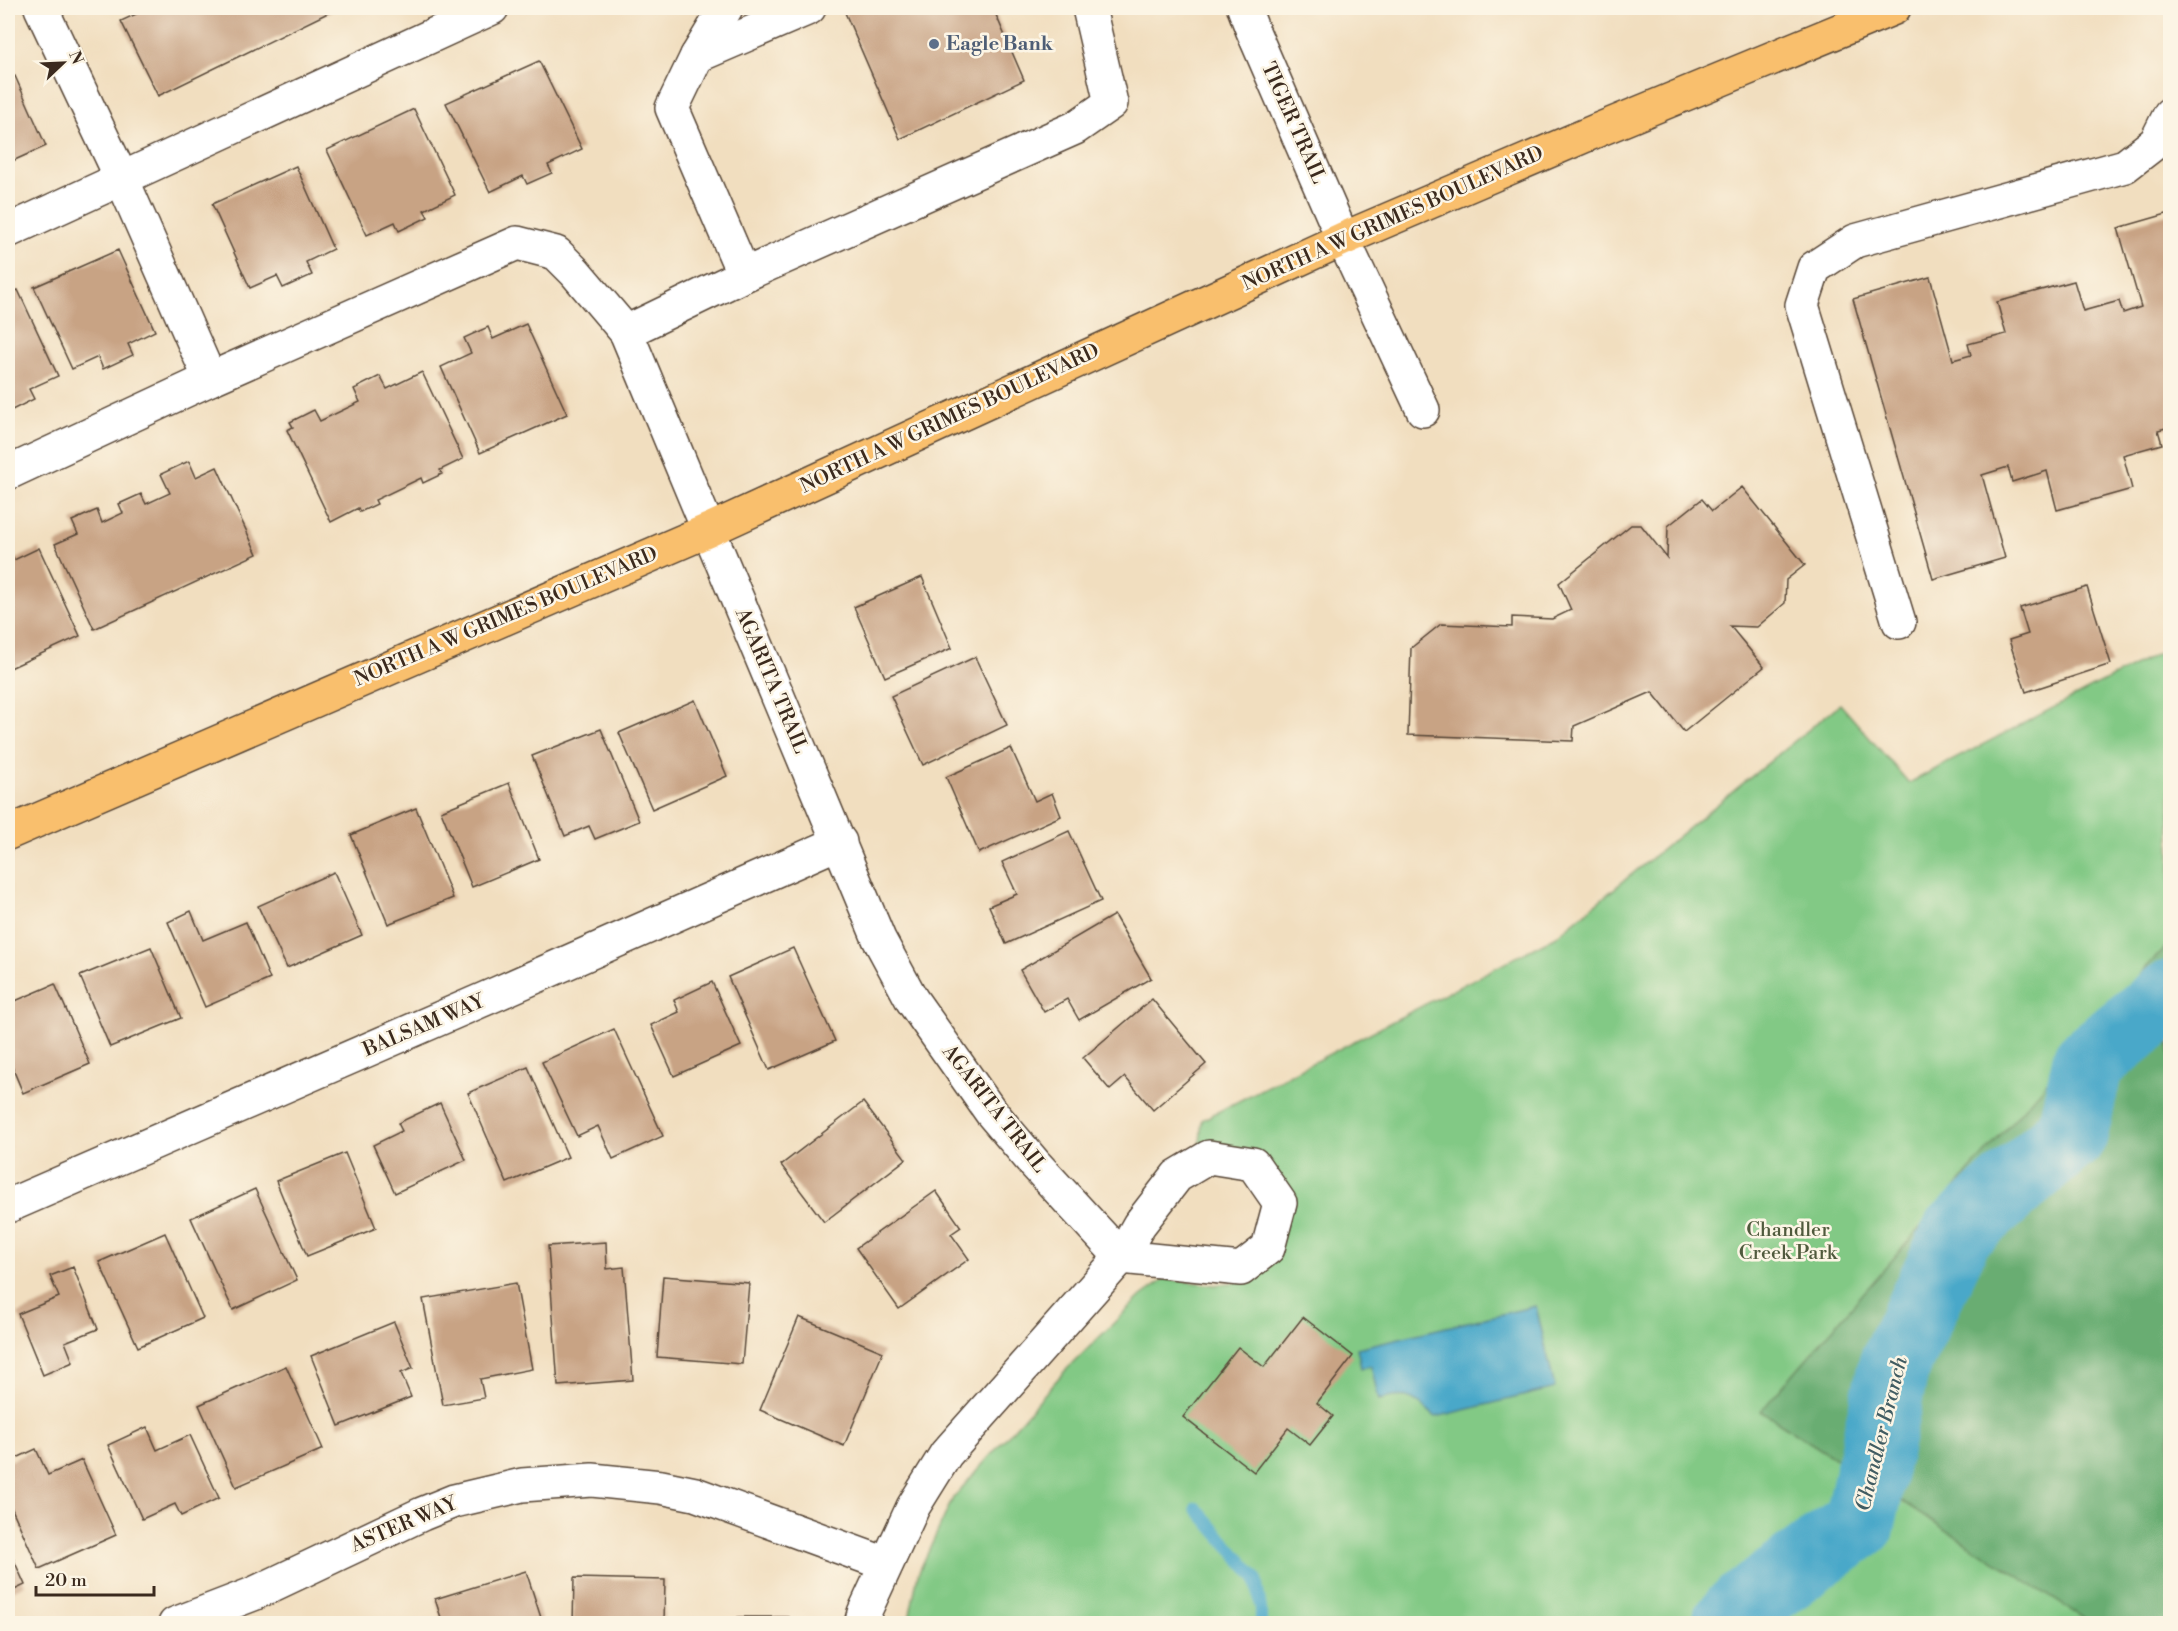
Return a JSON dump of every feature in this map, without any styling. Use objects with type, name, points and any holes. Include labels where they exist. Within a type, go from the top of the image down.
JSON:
[{"type":"main road","name":"NORTH A W GRIMES BOULEVARD","points":[[8,834],[709,530],[1343,239],[1609,125],[1894,8]]},
{"type":"street","points":[[40,8],[122,179],[210,379]]},
{"type":"street","points":[[8,231],[492,8]]},
{"type":"street","points":[[697,56],[809,8]]},
{"type":"street","points":[[626,332],[744,275],[1075,128],[1111,103],[1089,8]]},
{"type":"street","name":"TIGER TRAIL","points":[[1244,8],[1343,239],[1423,410]]},
{"type":"street","points":[[730,12],[697,56],[672,108],[744,275]]},
{"type":"street","points":[[1899,622],[1802,305],[1814,268],[1855,241],[2125,166],[2156,142],[2170,114]]},
{"type":"street","name":"AGARITA TRAIL","points":[[8,473],[210,379],[517,243],[556,253],[626,332],[879,939],[912,1000],[991,1112],[1035,1164],[1121,1257]]},
{"type":"street","name":"BALSAM WAY","points":[[8,1206],[840,842]]},
{"type":"street","points":[[861,1623],[913,1507],[946,1454],[1121,1257],[1139,1225],[1177,1176],[1209,1157],[1253,1164],[1280,1203],[1268,1248],[1241,1269],[1121,1257]]},
{"type":"street","name":"ASTER WAY","points":[[175,1623],[253,1594],[454,1501],[522,1485],[592,1480],[672,1489],[695,1494],[886,1564]]},
{"type":"green space","name":"Chandler Creek Park","points":[[2170,647],[2170,1623],[908,1624],[918,1574],[953,1498],[1062,1374],[1141,1296],[1165,1279],[1215,1285],[1243,1281],[1289,1207],[1200,1143],[1202,1120],[1555,937],[1840,704],[1909,783]]},
{"type":"green space","points":[[2170,943],[2170,1623],[2091,1623],[1761,1411],[2151,962]]},
{"type":"water","points":[[1536,1306],[1555,1388],[1436,1417],[1410,1398],[1398,1396],[1379,1400],[1371,1366],[1361,1368],[1357,1348]]},
{"type":"building","points":[[149,8],[338,8],[158,96],[121,21]]},
{"type":"building","name":"Eagle Bank","points":[[843,8],[993,8],[1024,80],[900,139]]},
{"type":"building","points":[[539,61],[582,149],[548,165],[552,173],[527,184],[523,176],[490,192],[446,103]]},
{"type":"building","points":[[15,76],[46,146],[8,163],[8,80]]},
{"type":"building","points":[[414,109],[455,195],[424,210],[428,217],[399,231],[395,222],[367,235],[327,150]]},
{"type":"building","points":[[296,166],[333,249],[306,262],[312,275],[283,288],[277,276],[250,288],[212,204]]},
{"type":"building","points":[[2170,213],[2170,427],[2158,430],[2162,444],[2123,455],[2132,489],[2057,510],[2047,471],[2012,482],[2008,467],[1982,475],[2005,558],[1933,579],[1853,299],[1930,277],[1953,360],[1971,355],[1968,344],[2006,334],[1997,302],[2074,281],[2083,311],[2119,301],[2123,313],[2141,307],[2118,228]]},
{"type":"building","points":[[118,250],[155,331],[128,344],[133,355],[103,369],[98,357],[72,369],[34,287]]},
{"type":"building","points":[[18,290],[58,376],[29,389],[34,399],[8,412],[8,294]]},
{"type":"building","points":[[526,324],[567,414],[480,453],[441,367],[471,353],[464,338],[488,327],[493,339]]},
{"type":"building","points":[[422,372],[463,459],[440,470],[442,474],[423,483],[421,478],[375,500],[377,504],[360,512],[358,508],[331,522],[287,430],[293,427],[290,422],[314,410],[320,421],[360,402],[354,389],[380,376],[387,389]]},
{"type":"building","points":[[189,461],[196,477],[217,467],[257,554],[94,629],[55,544],[78,534],[72,521],[97,510],[102,523],[123,513],[119,504],[141,494],[146,504],[170,493],[161,474]]},
{"type":"building","points":[[1742,487],[1805,565],[1786,580],[1785,603],[1757,627],[1730,626],[1764,667],[1684,732],[1652,692],[1574,726],[1573,741],[1408,735],[1411,648],[1441,624],[1512,627],[1512,617],[1552,619],[1571,610],[1559,583],[1631,525],[1641,525],[1667,558],[1668,526],[1702,499],[1712,511]]},
{"type":"building","points":[[8,547],[14,560],[39,548],[80,636],[8,669]]},
{"type":"building","points":[[922,577],[952,648],[885,677],[854,607]]},
{"type":"building","points":[[2087,587],[2111,664],[2026,692],[2009,640],[2028,634],[2020,608]]},
{"type":"building","points":[[975,657],[1007,725],[923,765],[891,696]]},
{"type":"building","points":[[695,700],[727,776],[652,809],[619,733]]},
{"type":"building","points":[[601,729],[639,821],[595,839],[589,826],[565,836],[532,756]]},
{"type":"building","points":[[1011,748],[1035,801],[1052,793],[1061,816],[979,853],[946,777]]},
{"type":"building","points":[[509,783],[539,859],[472,887],[441,811]]},
{"type":"building","points":[[416,808],[453,898],[388,924],[351,835]]},
{"type":"building","points":[[1069,831],[1101,901],[1006,944],[989,906],[1017,894],[1002,862]]},
{"type":"building","points":[[334,872],[362,935],[287,968],[258,906]]},
{"type":"building","points":[[191,911],[203,940],[246,922],[270,979],[205,1007],[168,922]]},
{"type":"building","points":[[1114,915],[1151,978],[1079,1020],[1067,999],[1044,1012],[1020,970]]},
{"type":"building","points":[[151,947],[181,1018],[110,1047],[80,976]]},
{"type":"building","points":[[793,948],[835,1041],[769,1070],[728,977]]},
{"type":"building","points":[[712,982],[741,1046],[674,1076],[651,1025],[679,1012],[674,1000]]},
{"type":"building","points":[[55,984],[90,1064],[23,1093],[8,1057],[8,1004]]},
{"type":"building","points":[[1152,999],[1206,1064],[1153,1110],[1125,1077],[1110,1090],[1083,1058]]},
{"type":"building","points":[[614,1029],[663,1136],[613,1159],[598,1126],[577,1136],[542,1062]]},
{"type":"building","points":[[528,1067],[568,1157],[507,1183],[468,1093]]},
{"type":"building","points":[[863,1102],[906,1159],[824,1222],[781,1165]]},
{"type":"building","points":[[440,1103],[466,1160],[395,1193],[373,1145],[402,1131],[398,1123]]},
{"type":"building","points":[[345,1153],[376,1228],[307,1256],[276,1181]]},
{"type":"building","points":[[255,1189],[297,1280],[233,1310],[191,1218]]},
{"type":"building","points":[[936,1191],[961,1227],[951,1234],[969,1259],[899,1309],[856,1248]]},
{"type":"building","points":[[165,1233],[203,1318],[138,1347],[99,1262]]},
{"type":"building","points":[[606,1242],[607,1269],[624,1267],[633,1380],[558,1386],[548,1246]]},
{"type":"building","points":[[73,1267],[98,1329],[65,1342],[73,1362],[43,1375],[18,1314],[59,1297],[50,1276]]},
{"type":"building","points":[[663,1276],[749,1283],[742,1364],[657,1357]]},
{"type":"building","points":[[516,1283],[532,1369],[480,1379],[484,1398],[443,1405],[423,1299]]},
{"type":"building","points":[[799,1317],[883,1352],[844,1446],[760,1410]]},
{"type":"building","points":[[1303,1317],[1353,1356],[1317,1403],[1333,1416],[1310,1445],[1288,1428],[1254,1472],[1183,1417],[1238,1347],[1264,1367]]},
{"type":"building","points":[[394,1322],[413,1368],[401,1373],[411,1397],[339,1426],[311,1356]]},
{"type":"building","points":[[286,1366],[323,1449],[236,1487],[199,1405]]},
{"type":"building","points":[[147,1427],[157,1450],[190,1435],[219,1498],[181,1516],[175,1504],[142,1519],[108,1445]]},
{"type":"building","points":[[36,1449],[48,1475],[82,1460],[116,1535],[39,1569],[8,1500],[8,1462]]},
{"type":"building","points":[[8,1547],[25,1585],[8,1593]]},
{"type":"building","points":[[526,1571],[543,1624],[443,1624],[435,1599]]},
{"type":"building","points":[[574,1578],[665,1580],[664,1624],[573,1624]]},
{"type":"building","points":[[738,1617],[789,1617],[789,1624],[738,1624]]},
{"type":"waterway","name":"Chandler Branch","points":[[1727,1624],[1740,1609],[1860,1523],[1894,1365],[1958,1232],[2072,1134],[2088,1062],[2170,996]]},
{"type":"waterway","points":[[1196,1508],[1256,1578],[1261,1624]]},
{"type":"place","name":"Eagle Bank","points":[[934,44]]}]
